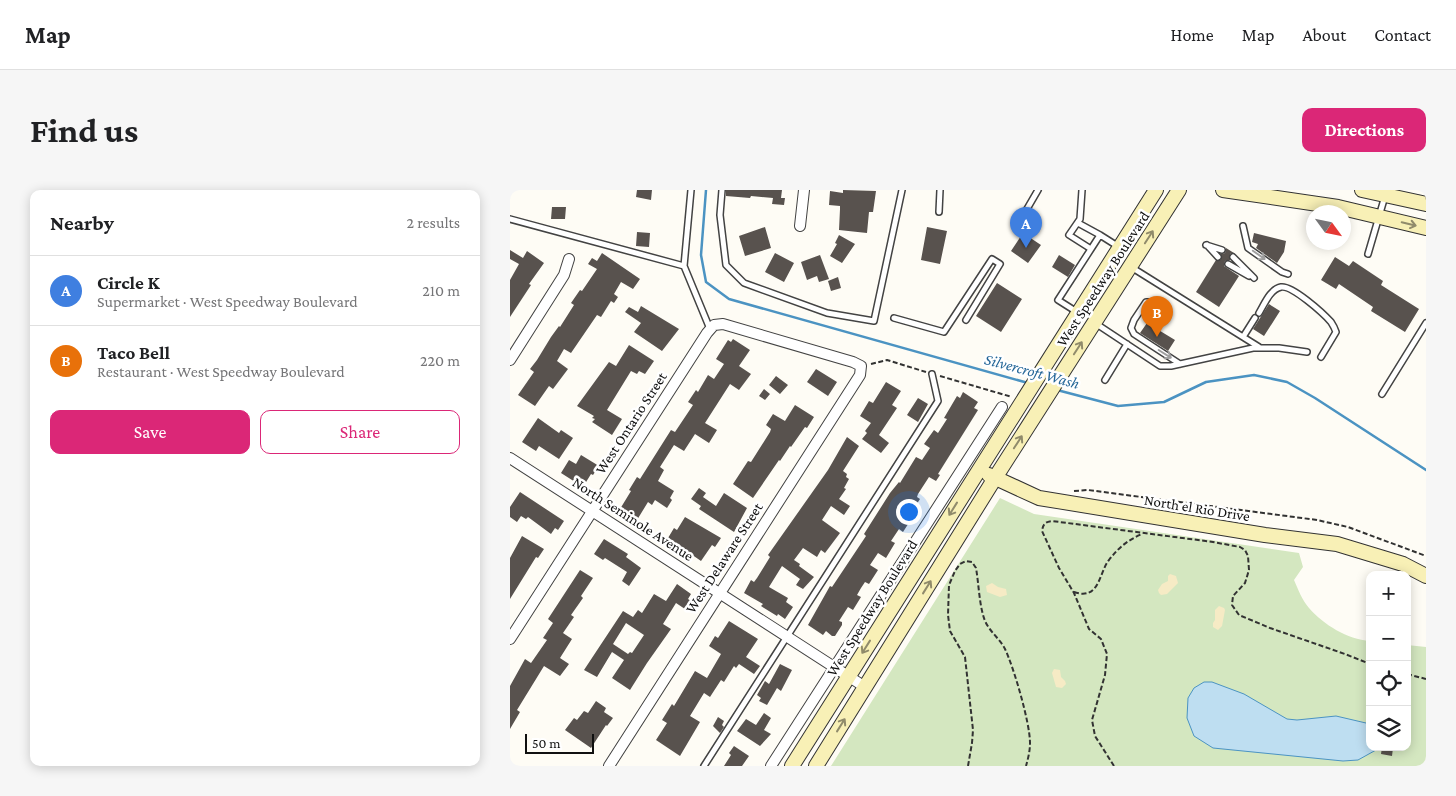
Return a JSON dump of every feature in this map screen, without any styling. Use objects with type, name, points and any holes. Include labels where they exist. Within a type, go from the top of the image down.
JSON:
[{"type":"main road","name":"West Speedway Boulevard","points":[[792,766],[848,676],[973,465],[1024,398],[1156,190]]},
{"type":"main road","name":"West Speedway Boulevard","points":[[816,766],[1041,405],[1179,190]]},
{"type":"main road","points":[[1223,190],[1306,206]]},
{"type":"main road","points":[[1362,190],[1426,204]]},
{"type":"main road","points":[[1351,213],[1380,217],[1426,228]]},
{"type":"main road","points":[[1078,313],[1094,322]]},
{"type":"main road","name":"North el Rio Drive","points":[[973,465],[995,478],[1039,498],[1265,536],[1337,544],[1403,564],[1426,576]]},
{"type":"street","points":[[800,226],[804,190]]},
{"type":"street","points":[[510,360],[564,276],[569,259]]},
{"type":"street","name":"West Delaware Street","points":[[609,766],[860,375],[861,366],[853,362],[723,324],[712,328]]},
{"type":"street","name":"West Ontario Street","points":[[510,639],[712,328]]},
{"type":"street","name":"West Speedway Boulevard","points":[[771,766],[834,667],[973,465],[1002,407]]},
{"type":"street","name":"North Seminole Avenue","points":[[510,458],[865,687]]},
{"type":"lane","points":[[691,190],[684,266],[712,328]]},
{"type":"lane","points":[[722,190],[720,215],[726,264],[744,283],[827,313],[874,321],[902,190]]},
{"type":"lane","points":[[939,212],[940,190]]},
{"type":"lane","points":[[1020,221],[1038,190]]},
{"type":"lane","points":[[1082,190],[1080,219],[1069,236],[1091,249]]},
{"type":"lane","points":[[1368,254],[1386,195]]},
{"type":"lane","points":[[510,219],[684,266]]},
{"type":"lane","points":[[1078,223],[1120,247]]},
{"type":"lane","points":[[1243,226],[1248,248],[1282,272],[1288,274]]},
{"type":"lane","points":[[1078,313],[1058,300],[1100,235]]},
{"type":"lane","points":[[1206,245],[1220,253]]},
{"type":"lane","points":[[894,318],[944,332],[992,259],[1000,264],[966,320]]},
{"type":"lane","points":[[1231,261],[1254,278],[1231,261]]},
{"type":"lane","points":[[1130,266],[1260,348]]},
{"type":"lane","points":[[1243,337],[1273,291],[1280,287],[1287,287],[1332,324],[1336,332],[1320,357]]},
{"type":"lane","points":[[1156,302],[1146,302],[1131,328],[1134,334],[1180,364]]},
{"type":"lane","points":[[1094,322],[1160,366],[1180,364],[1253,348],[1279,348],[1307,352]]},
{"type":"lane","points":[[1382,394],[1426,323]]},
{"type":"lane","points":[[1105,380],[1127,344]]},
{"type":"lane","points":[[704,766],[938,401],[932,374]]},
{"type":"path","points":[[1071,492],[1088,490],[1317,520],[1348,527],[1426,556]]},
{"type":"path","points":[[1114,766],[1092,728],[1093,713],[1105,675],[1107,654],[1101,639],[1089,629],[1074,592],[1059,568],[1042,531],[1042,526],[1047,522],[1116,528],[1142,534],[1240,547],[1245,550],[1248,556],[1249,570],[1245,583],[1233,596],[1232,605],[1239,615],[1366,663]]},
{"type":"path","points":[[1074,592],[1078,593],[1094,589],[1099,584],[1107,562],[1124,543],[1142,534]]},
{"type":"path","points":[[968,766],[973,730],[965,657],[950,631],[948,607],[949,585],[955,571],[960,564],[966,561],[972,562],[976,568],[984,620],[1005,648],[1014,673],[1028,722],[1030,743],[1026,766]]},
{"type":"path","points":[[1411,675],[1426,679]]},
{"type":"green space","points":[[1000,498],[1034,514],[1299,553],[1303,567],[1294,580],[1309,608],[1336,630],[1366,641],[1366,751],[1411,751],[1411,645],[1426,647],[1426,766],[831,766]]},
{"type":"sand","points":[[1170,574],[1176,576],[1178,583],[1167,594],[1161,595],[1158,590],[1162,584],[1168,581]]},
{"type":"sand","points":[[992,583],[1006,589],[1007,595],[1000,597],[987,592],[986,586]]},
{"type":"sand","points":[[1219,606],[1225,610],[1222,626],[1218,630],[1213,627],[1213,623],[1215,620],[1215,610]]},
{"type":"sand","points":[[1054,669],[1060,670],[1061,677],[1065,681],[1066,684],[1062,688],[1056,687],[1052,673]]},
{"type":"water","points":[[1204,682],[1212,682],[1244,694],[1287,719],[1297,720],[1336,716],[1366,723],[1366,751],[1374,751],[1358,760],[1343,761],[1213,748],[1194,736],[1187,718],[1188,698],[1194,688]]},
{"type":"building","points":[[637,190],[652,190],[651,200],[636,197]]},
{"type":"building","points":[[726,190],[782,190],[781,198],[785,198],[784,205],[772,204],[773,198],[726,196]]},
{"type":"building","points":[[843,190],[876,191],[873,212],[869,212],[867,233],[839,230],[840,206],[829,205],[830,191],[843,193]]},
{"type":"building","points":[[552,207],[566,207],[565,219],[551,219]]},
{"type":"building","points":[[765,227],[771,248],[745,256],[739,236]]},
{"type":"building","points":[[927,227],[947,231],[940,264],[921,260]]},
{"type":"building","points":[[637,232],[650,233],[649,247],[636,246]]},
{"type":"building","points":[[1023,233],[1041,245],[1028,263],[1011,251]]},
{"type":"building","points":[[1254,233],[1286,241],[1284,252],[1277,263],[1256,248],[1258,244],[1252,242]]},
{"type":"building","points":[[839,235],[855,244],[842,263],[830,256],[837,244],[835,243]]},
{"type":"building","points":[[1226,248],[1234,253],[1230,254],[1230,260],[1225,261],[1224,266],[1239,276],[1219,307],[1196,292],[1216,260],[1221,260],[1221,254],[1225,253]]},
{"type":"building","points":[[510,250],[523,258],[527,251],[544,263],[529,284],[531,285],[510,317],[510,280],[519,264],[510,259]]},
{"type":"building","points":[[602,253],[640,279],[633,289],[621,282],[614,294],[618,297],[614,303],[611,301],[601,317],[597,315],[571,353],[564,349],[557,361],[568,369],[553,389],[549,386],[535,406],[518,395],[534,372],[530,369],[574,305],[571,303],[597,269],[588,264],[592,258],[597,261]]},
{"type":"building","points":[[775,253],[794,263],[784,282],[765,272]]},
{"type":"building","points":[[820,255],[829,279],[819,282],[817,276],[807,280],[801,262]]},
{"type":"building","points":[[1059,255],[1075,265],[1068,277],[1052,267]]},
{"type":"building","points":[[1335,257],[1349,266],[1353,261],[1383,281],[1381,285],[1419,309],[1405,332],[1371,311],[1373,307],[1339,284],[1336,289],[1321,280]]},
{"type":"building","points":[[838,277],[841,288],[831,291],[828,281]]},
{"type":"building","points":[[997,283],[1022,299],[1001,332],[976,316]]},
{"type":"building","points":[[1269,304],[1280,311],[1264,336],[1253,329]]},
{"type":"building","points":[[641,306],[679,329],[662,351],[634,332],[641,323],[625,312],[629,307],[638,312]]},
{"type":"building","points":[[1147,323],[1175,340],[1168,351],[1140,333]]},
{"type":"building","points":[[733,339],[750,350],[739,366],[751,374],[739,390],[730,384],[705,423],[717,430],[709,443],[695,434],[684,451],[674,445],[660,467],[664,470],[658,481],[674,491],[670,498],[672,500],[667,508],[655,500],[652,505],[648,502],[637,520],[620,509],[631,491],[629,490],[637,477],[640,479],[671,430],[675,432],[693,405],[688,402],[696,390],[698,392],[708,375],[714,379],[724,364],[716,359],[728,340],[731,342]]},
{"type":"building","points":[[629,345],[654,361],[645,374],[639,371],[637,374],[631,371],[607,410],[622,419],[612,435],[592,422],[595,419],[592,418],[594,416],[577,406],[609,362],[616,366]]},
{"type":"building","points":[[816,369],[837,382],[828,396],[807,382]]},
{"type":"building","points":[[776,376],[788,385],[780,394],[769,385]]},
{"type":"building","points":[[886,382],[901,391],[892,405],[897,408],[879,435],[889,443],[881,453],[862,439],[871,423],[860,416],[869,401],[873,403]]},
{"type":"building","points":[[764,389],[770,394],[765,400],[759,396]]},
{"type":"building","points":[[963,392],[978,402],[974,408],[978,410],[938,474],[940,475],[936,481],[929,477],[918,494],[917,497],[920,499],[909,516],[912,518],[903,532],[899,529],[891,541],[895,543],[886,558],[878,553],[870,565],[878,570],[869,584],[865,582],[861,588],[857,595],[861,597],[853,610],[848,607],[839,621],[842,622],[842,625],[835,636],[826,631],[823,635],[808,625],[830,586],[832,587],[866,536],[864,534],[916,457],[922,460],[930,448],[924,444],[934,430],[938,433],[947,419],[944,418],[957,396],[960,398]]},
{"type":"building","points":[[918,398],[928,404],[918,422],[907,415]]},
{"type":"building","points":[[795,405],[814,417],[807,428],[805,427],[779,460],[753,498],[733,484],[748,461],[751,462],[770,432],[771,429],[766,425],[773,414],[785,421]]},
{"type":"building","points":[[538,418],[559,433],[561,430],[573,438],[559,459],[539,446],[536,451],[522,442]]},
{"type":"building","points":[[847,437],[859,446],[843,471],[849,479],[844,488],[846,489],[839,499],[850,506],[844,515],[831,506],[822,520],[840,533],[825,553],[821,550],[817,557],[803,548],[794,560],[814,577],[803,589],[796,585],[800,579],[782,566],[769,587],[788,598],[786,602],[793,607],[785,619],[761,606],[763,604],[744,593],[751,580],[754,582],[757,578],[770,557],[768,555],[828,470]]},
{"type":"building","points":[[581,455],[599,466],[593,475],[591,474],[583,487],[561,473],[569,460],[576,464]]},
{"type":"building","points":[[699,488],[706,493],[703,497],[716,506],[724,493],[747,508],[734,532],[699,509],[701,506],[691,499]]},
{"type":"building","points":[[520,492],[564,521],[558,530],[555,528],[551,534],[528,517],[526,519],[521,516],[517,522],[510,517],[510,507]]},
{"type":"building","points":[[685,517],[721,538],[715,547],[712,545],[701,561],[668,538],[674,528],[677,530]]},
{"type":"building","points":[[522,536],[544,549],[538,558],[536,557],[510,599],[510,558]]},
{"type":"building","points":[[604,539],[628,554],[626,557],[641,568],[629,586],[622,581],[627,572],[605,558],[603,560],[594,554]]},
{"type":"building","points":[[580,570],[593,578],[581,596],[583,598],[571,615],[574,617],[563,633],[572,639],[560,658],[569,664],[560,676],[544,666],[517,710],[520,712],[510,729],[510,686],[525,659],[531,663],[547,640],[543,638],[553,623],[548,619]]},
{"type":"building","points":[[677,584],[691,594],[688,599],[691,601],[685,609],[676,603],[663,624],[671,629],[630,690],[612,678],[624,660],[612,652],[597,677],[584,670],[623,611],[633,617],[638,610],[642,613],[654,594],[666,601]],"holes":[[[626,623],[644,635],[632,653],[628,654],[613,644]]]},
{"type":"building","points":[[729,621],[758,639],[746,657],[760,666],[754,674],[739,664],[736,668],[734,666],[724,682],[721,680],[710,697],[704,693],[690,716],[700,722],[680,756],[656,740],[667,723],[662,720],[672,704],[674,706],[695,671],[707,678],[721,654],[709,646],[715,636],[718,638]]},
{"type":"building","points":[[780,664],[792,670],[781,691],[777,688],[767,705],[759,701],[761,698],[757,695],[765,681],[769,684]]},
{"type":"building","points":[[596,701],[606,708],[604,712],[613,718],[606,725],[591,748],[565,730],[574,718],[577,720],[584,711],[588,713]]},
{"type":"building","points":[[764,713],[771,718],[764,730],[771,734],[760,746],[737,731],[746,719],[756,725]]},
{"type":"building","points":[[718,717],[724,721],[722,725],[724,727],[720,733],[713,726]]},
{"type":"building","points":[[734,746],[749,756],[742,766],[724,766],[731,755],[729,753]]},
{"type":"building","points":[[1381,751],[1393,751],[1392,756],[1381,754]]},
{"type":"waterway","name":"Silvercroft Wash","points":[[706,190],[701,255],[706,282],[729,299],[1028,383]]},
{"type":"waterway","name":"Silvercroft Wash","points":[[1057,390],[1118,406],[1164,402],[1206,382],[1254,375],[1287,382],[1426,470]]},
{"type":"place","name":"Circle K","points":[[1026,248]]},
{"type":"place","name":"Taco Bell","points":[[1157,337]]}]
